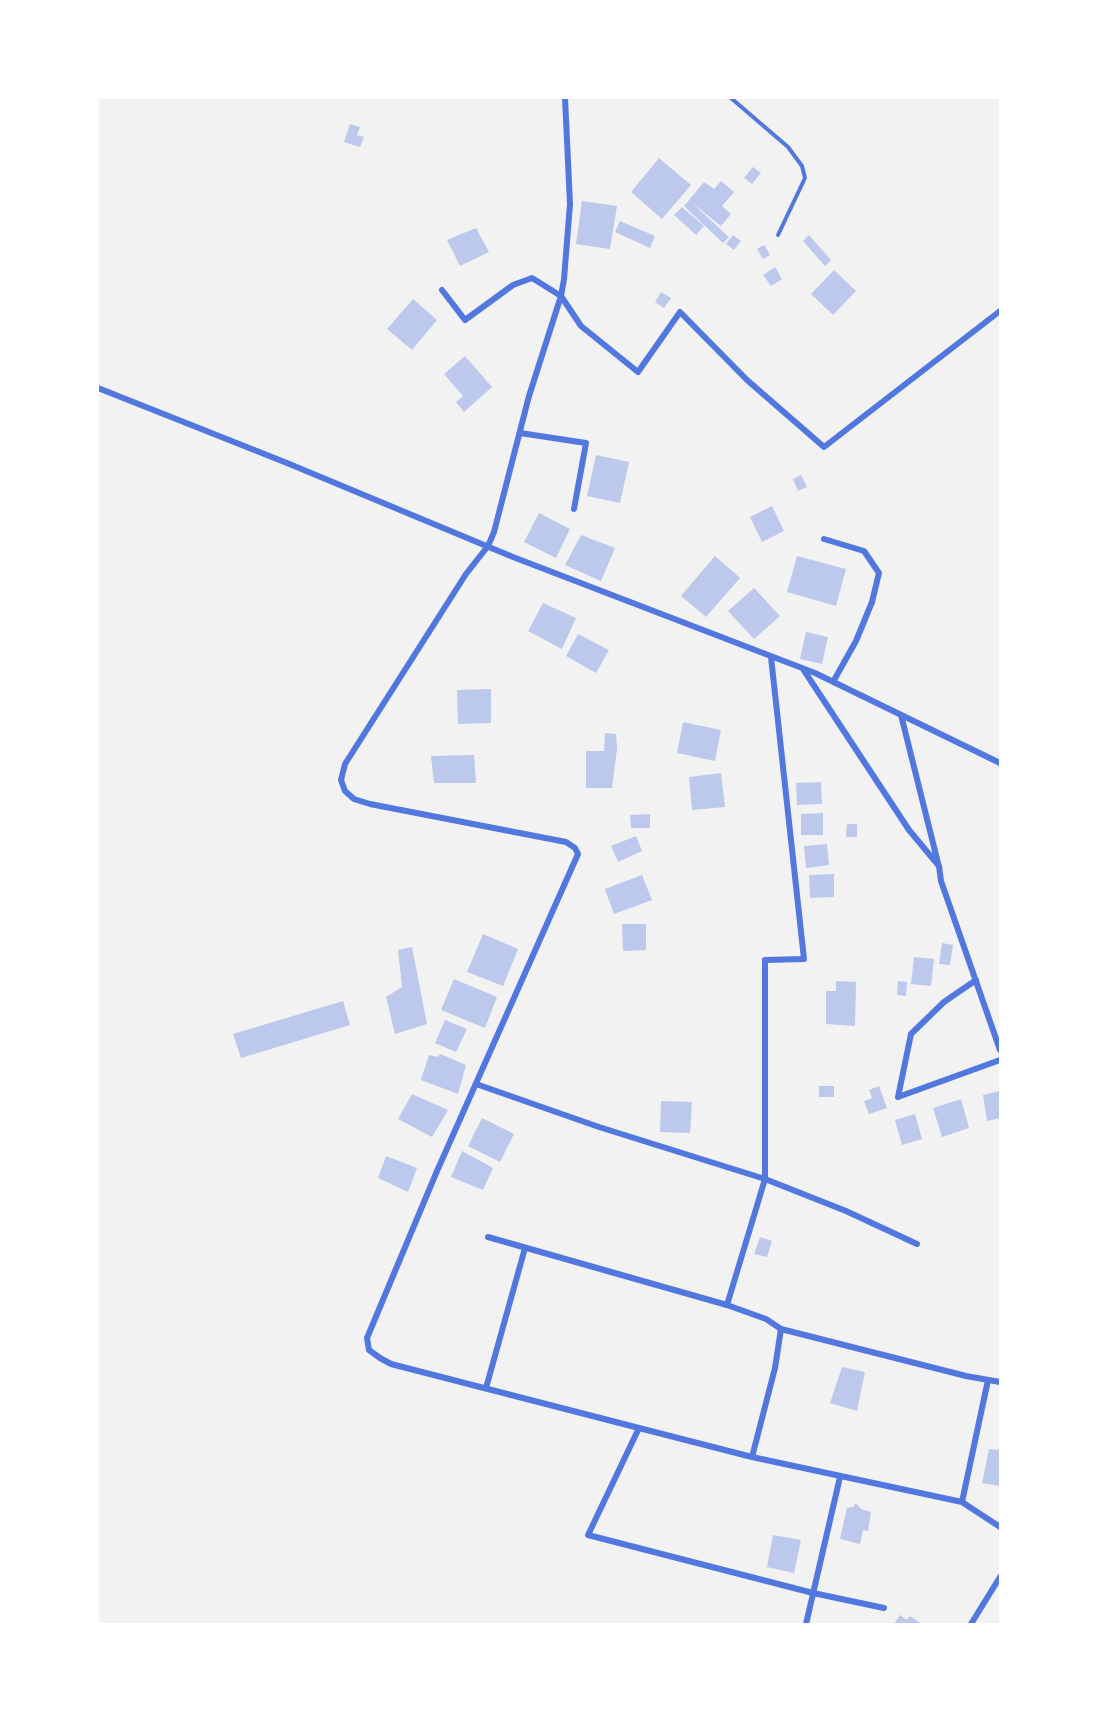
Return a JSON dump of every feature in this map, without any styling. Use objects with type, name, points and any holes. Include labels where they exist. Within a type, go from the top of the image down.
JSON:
[{"type":"street","points":[[565,98],[570,204],[561,296],[537,366],[494,532],[488,546],[466,574],[345,764],[341,780],[345,791],[354,799],[370,804],[566,842],[575,848],[578,854],[437,1171],[367,1338],[369,1350],[391,1364],[752,1457],[962,1502],[1000,1527]]},
{"type":"street","points":[[442,290],[465,320],[513,285],[532,278],[561,296],[581,326],[638,372],[680,312],[747,380],[824,447],[1000,311]]},
{"type":"street","points":[[98,388],[488,546],[802,668],[1000,763]]},
{"type":"street","points":[[520,433],[586,443],[574,508]]},
{"type":"street","points":[[824,539],[864,551],[879,573],[872,602],[856,641],[833,682]]},
{"type":"street","points":[[728,1305],[765,1179],[765,960],[804,959],[771,657]]},
{"type":"street","points":[[802,668],[909,830],[939,866]]},
{"type":"street","points":[[901,715],[941,881],[1000,1050]]},
{"type":"street","points":[[976,980],[944,1002],[911,1034],[898,1097],[1000,1060]]},
{"type":"street","points":[[476,1084],[599,1127],[765,1179],[846,1211],[917,1244]]},
{"type":"street","points":[[488,1238],[728,1305],[766,1319],[782,1329],[966,1376],[1000,1382]]},
{"type":"street","points":[[486,1388],[525,1248]]},
{"type":"street","points":[[752,1457],[775,1368],[782,1329]]},
{"type":"street","points":[[962,1502],[988,1380]]},
{"type":"street","points":[[639,1428],[588,1535],[813,1593],[884,1608]]},
{"type":"street","points":[[806,1624],[840,1477]]},
{"type":"street","points":[[971,1624],[1000,1577]]},
{"type":"lane","points":[[731,98],[788,147],[802,166],[805,178],[778,235]]},
{"type":"building","points":[[350,124],[360,127],[357,135],[364,137],[360,147],[344,142]]},
{"type":"building","points":[[659,158],[691,185],[662,219],[631,192]]},
{"type":"building","points":[[753,167],[761,173],[752,184],[744,178]]},
{"type":"building","points":[[721,181],[734,192],[722,206],[731,214],[721,226],[691,202],[729,237],[723,243],[684,206],[704,182],[714,189]]},
{"type":"building","points":[[582,201],[617,206],[610,249],[576,244]]},
{"type":"building","points":[[682,207],[704,226],[696,235],[674,215]]},
{"type":"building","points":[[620,221],[655,236],[650,248],[615,232]]},
{"type":"building","points":[[476,228],[489,252],[460,266],[447,240]]},
{"type":"building","points":[[733,235],[741,241],[734,250],[726,244]]},
{"type":"building","points":[[809,235],[831,260],[825,266],[803,241]]},
{"type":"building","points":[[764,245],[770,255],[763,259],[757,249]]},
{"type":"building","points":[[775,267],[782,279],[771,286],[763,275]]},
{"type":"building","points":[[834,270],[856,291],[833,315],[811,294]]},
{"type":"building","points":[[661,292],[671,298],[664,308],[655,302]]},
{"type":"building","points":[[413,299],[437,320],[412,350],[387,329]]},
{"type":"building","points":[[465,356],[492,387],[464,412],[456,402],[463,396],[444,374]]},
{"type":"building","points":[[596,455],[629,462],[620,503],[587,496]]},
{"type":"building","points":[[801,475],[807,487],[798,491],[793,479]]},
{"type":"building","points":[[772,506],[784,531],[762,542],[750,517]]},
{"type":"building","points":[[539,513],[570,529],[556,558],[524,542]]},
{"type":"building","points":[[581,535],[615,548],[601,581],[565,565]]},
{"type":"building","points":[[715,556],[740,578],[706,617],[681,596]]},
{"type":"building","points":[[797,556],[846,569],[836,606],[787,592]]},
{"type":"building","points":[[754,588],[780,616],[754,639],[728,611]]},
{"type":"building","points":[[543,603],[576,618],[562,649],[528,631]]},
{"type":"building","points":[[806,632],[828,637],[822,664],[800,659]]},
{"type":"building","points":[[578,634],[609,650],[596,673],[566,656]]},
{"type":"building","points":[[491,689],[491,723],[458,724],[457,690]]},
{"type":"building","points":[[683,722],[721,730],[715,761],[677,753]]},
{"type":"building","points":[[605,733],[616,734],[617,749],[612,788],[586,788],[586,751],[604,751]]},
{"type":"building","points":[[474,755],[476,783],[434,783],[431,756]]},
{"type":"building","points":[[721,773],[725,807],[692,810],[689,777]]},
{"type":"building","points":[[821,782],[822,804],[797,805],[796,783]]},
{"type":"building","points":[[823,813],[823,835],[801,835],[801,814]]},
{"type":"building","points":[[650,814],[650,828],[631,828],[630,815]]},
{"type":"building","points":[[847,824],[857,824],[857,837],[846,837]]},
{"type":"building","points":[[636,836],[642,851],[618,862],[611,846]]},
{"type":"building","points":[[827,844],[829,865],[806,868],[804,846]]},
{"type":"building","points":[[834,874],[834,897],[810,898],[809,875]]},
{"type":"building","points":[[642,875],[652,900],[614,914],[605,889]]},
{"type":"building","points":[[622,924],[646,924],[646,950],[623,951]]},
{"type":"building","points":[[483,934],[518,949],[503,986],[467,972]]},
{"type":"building","points":[[942,943],[953,945],[950,965],[939,964]]},
{"type":"building","points":[[412,947],[427,1024],[395,1034],[386,997],[402,987],[398,950]]},
{"type":"building","points":[[914,957],[934,959],[931,986],[911,984]]},
{"type":"building","points":[[454,979],[497,997],[485,1028],[441,1010]]},
{"type":"building","points":[[836,981],[856,982],[855,1026],[826,1024],[826,991],[836,991]]},
{"type":"building","points":[[898,981],[907,982],[906,996],[897,995]]},
{"type":"building","points":[[343,1001],[350,1025],[241,1058],[233,1034]]},
{"type":"building","points":[[445,1020],[467,1029],[456,1052],[435,1043]]},
{"type":"building","points":[[440,1054],[466,1065],[458,1094],[421,1080],[429,1055],[438,1057]]},
{"type":"building","points":[[819,1086],[834,1086],[834,1097],[819,1097]]},
{"type":"building","points":[[879,1086],[887,1108],[869,1114],[864,1101],[872,1098],[869,1090]]},
{"type":"building","points":[[1000,1091],[1000,1118],[987,1121],[983,1095]]},
{"type":"building","points":[[412,1094],[448,1110],[432,1137],[398,1119]]},
{"type":"building","points":[[961,1099],[969,1128],[942,1137],[933,1108]]},
{"type":"building","points":[[661,1101],[692,1102],[690,1133],[660,1132]]},
{"type":"building","points":[[915,1114],[922,1139],[902,1145],[895,1120]]},
{"type":"building","points":[[482,1118],[514,1134],[500,1162],[468,1146]]},
{"type":"building","points":[[462,1151],[493,1168],[483,1190],[451,1177]]},
{"type":"building","points":[[386,1156],[417,1168],[408,1192],[378,1178]]},
{"type":"building","points":[[760,1237],[772,1241],[767,1257],[754,1254]]},
{"type":"building","points":[[842,1367],[865,1372],[857,1411],[830,1403]]},
{"type":"building","points":[[989,1449],[1000,1450],[1000,1486],[982,1483]]},
{"type":"building","points":[[856,1503],[861,1509],[871,1512],[868,1531],[863,1530],[860,1544],[840,1539],[847,1508],[853,1507]]},
{"type":"building","points":[[773,1535],[801,1540],[794,1573],[767,1567]]},
{"type":"building","points":[[900,1615],[907,1620],[910,1616],[922,1624],[894,1624]]}]
